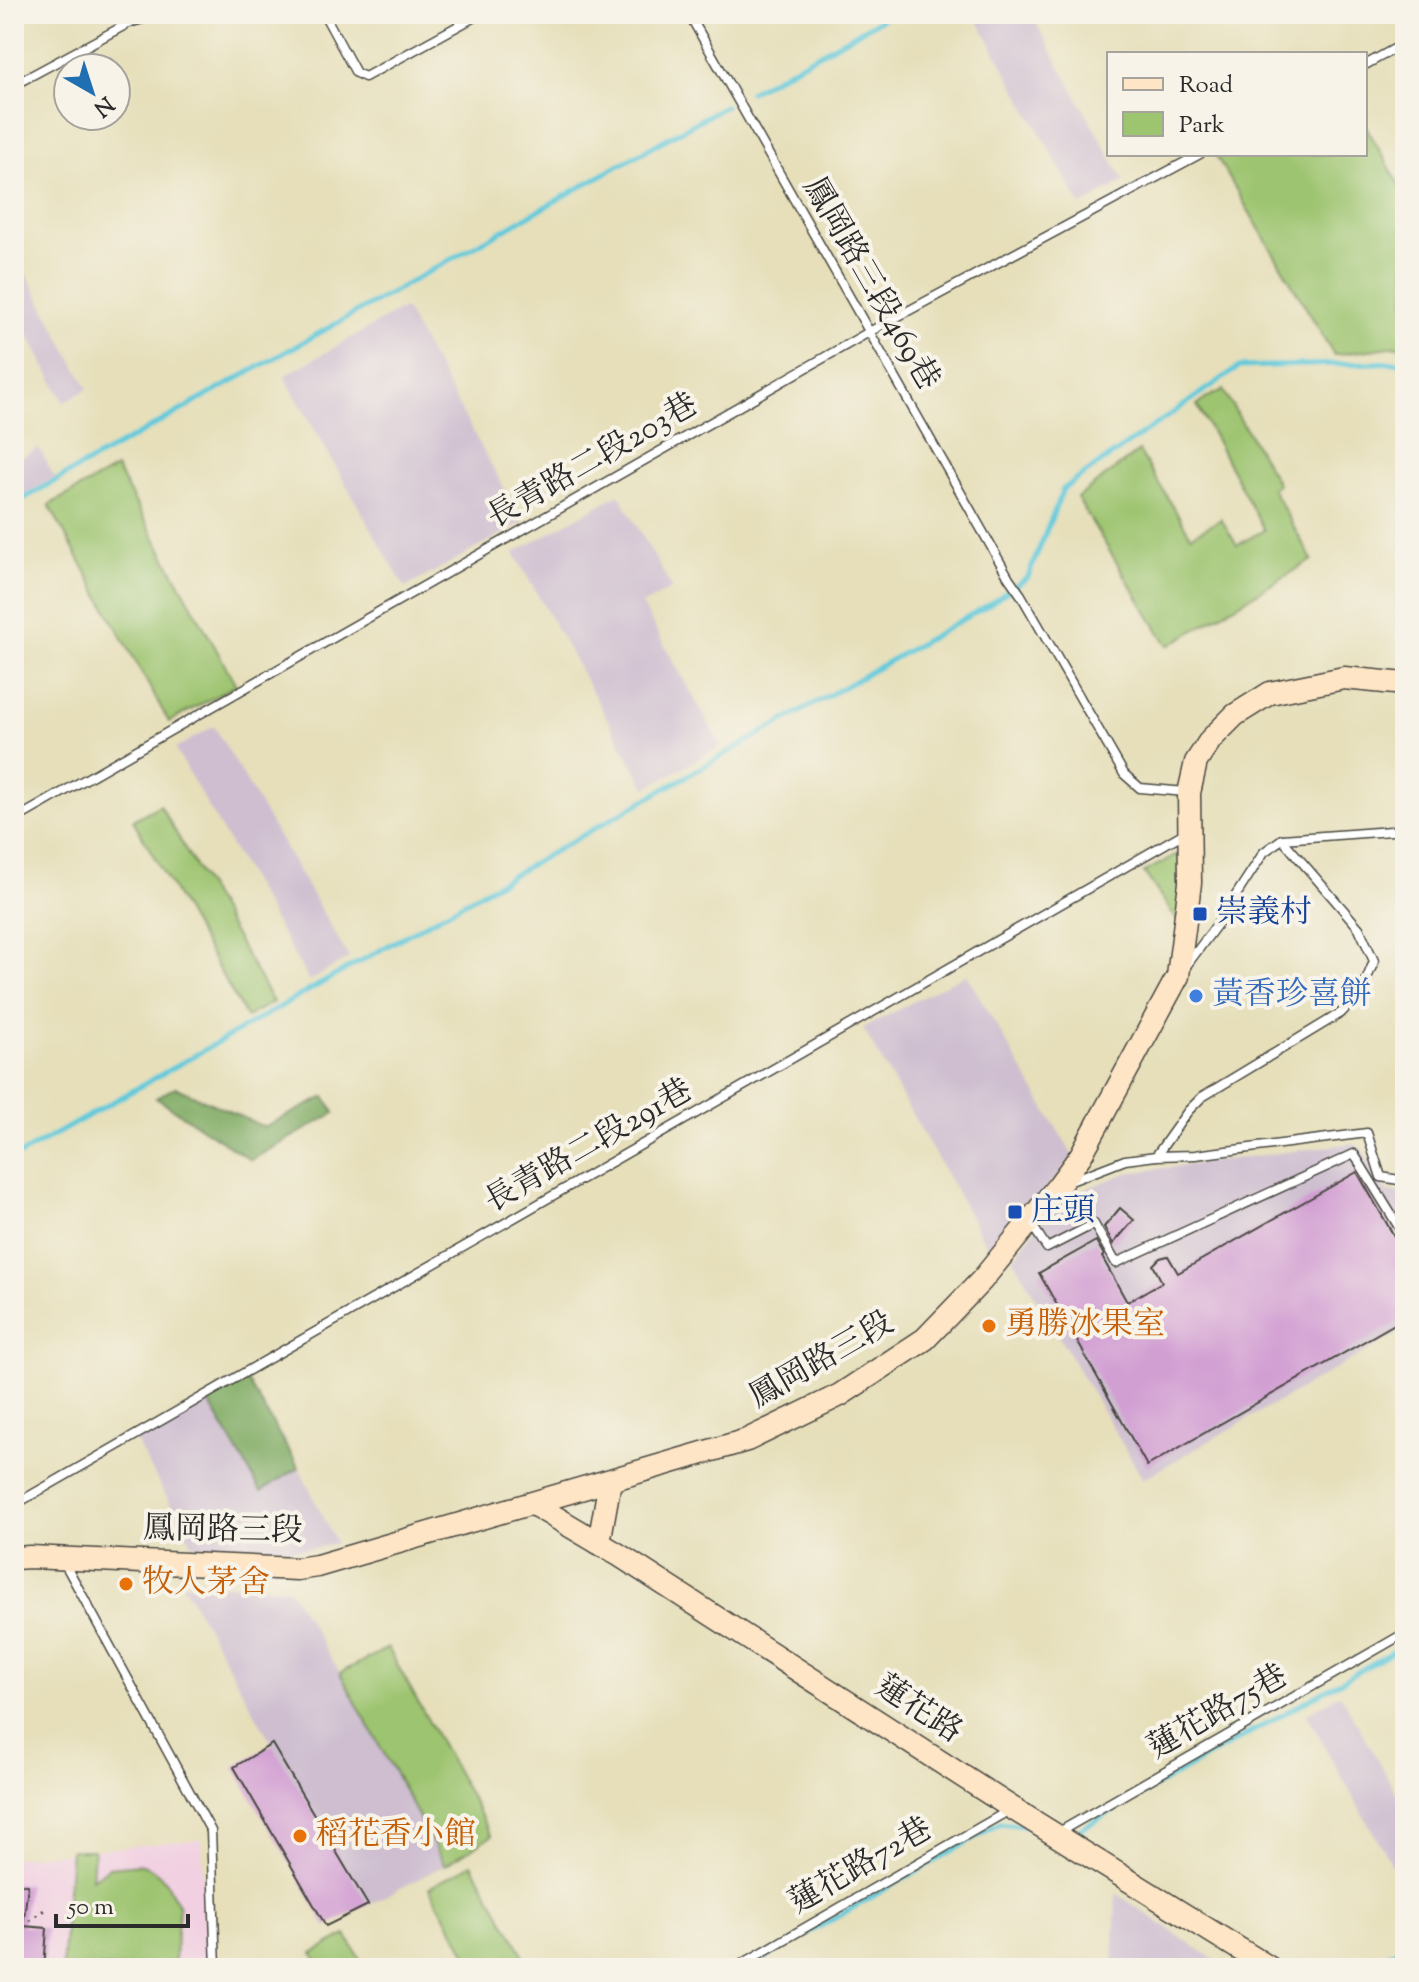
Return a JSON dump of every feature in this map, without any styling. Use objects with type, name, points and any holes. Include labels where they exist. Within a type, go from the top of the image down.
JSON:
[{"type":"street","name":"鳳岡路三段","points":[[14,1558],[297,1569],[317,1566],[747,1440],[840,1395],[925,1339],[982,1280],[1081,1155],[1178,976],[1190,883],[1189,793],[1196,762],[1211,739],[1235,715],[1270,693],[1344,678],[1405,684]]},
{"type":"street","points":[[599,1543],[610,1481]]},
{"type":"street","name":"蓮花路","points":[[533,1504],[1270,1968]]},
{"type":"lane","points":[[14,85],[129,23],[160,14]]},
{"type":"lane","points":[[324,14],[356,73],[365,77],[480,14]]},
{"type":"lane","name":"鳳岡路三段469巷","points":[[689,14],[1009,578],[1124,774],[1140,788],[1189,793]]},
{"type":"lane","points":[[1367,64],[1405,43]]},
{"type":"lane","name":"長青路二段203巷","points":[[14,820],[869,332],[1196,156]]},
{"type":"lane","name":"長青路二段291巷","points":[[14,1505],[1189,830]]},
{"type":"lane","points":[[1178,976],[1218,923],[1264,852],[1282,839],[1405,830]]},
{"type":"lane","points":[[1156,1156],[1188,1111],[1202,1097],[1341,1013],[1362,991],[1374,961],[1359,928],[1282,839]]},
{"type":"lane","points":[[1059,1185],[1125,1160],[1195,1155],[1367,1133],[1381,1177],[1405,1181]]},
{"type":"lane","points":[[1030,1222],[1047,1248],[1094,1224],[1116,1263],[1354,1154],[1405,1237]]},
{"type":"lane","points":[[61,1558],[211,1831],[216,1968]]},
{"type":"lane","name":"蓮花路75巷","points":[[1055,1834],[1405,1633]]},
{"type":"lane","name":"蓮花路72巷","points":[[735,1968],[1012,1808]]},
{"type":"path","points":[[23,1926],[44,1910]]},
{"type":"shaded area","points":[[974,14],[1031,14],[1107,150],[1107,156],[1110,156],[1124,181],[1081,206]]},
{"type":"shaded area","points":[[14,251],[88,389],[64,402],[14,308]]},
{"type":"shaded area","points":[[404,308],[523,522],[405,588],[284,376]]},
{"type":"shaded area","points":[[39,448],[55,478],[14,500],[14,461]]},
{"type":"shaded area","points":[[619,494],[672,588],[642,605],[721,746],[646,788],[514,553]]},
{"type":"shaded area","points":[[214,726],[349,958],[309,981],[175,749]]},
{"type":"shaded area","points":[[966,974],[1073,1156],[993,1257],[863,1028]]},
{"type":"shaded area","points":[[1354,1143],[1365,1153],[1387,1192],[1405,1193],[1405,1329],[1143,1479],[1013,1259],[1058,1199],[1127,1173]]},
{"type":"shaded area","points":[[207,1399],[261,1490],[299,1468],[336,1543],[317,1548],[254,1552],[193,1545],[135,1440]]},
{"type":"shaded area","points":[[182,1583],[289,1588],[340,1673],[445,1865],[368,1905],[272,1744]]},
{"type":"shaded area","points":[[1340,1694],[1405,1808],[1405,1888],[1306,1714]]},
{"type":"shaded area","points":[[202,1839],[206,1968],[14,1968],[14,1858]]},
{"type":"shaded area","points":[[1116,1893],[1226,1968],[1113,1968]]},
{"type":"green space","points":[[1367,128],[1405,194],[1405,345],[1334,355],[1216,156],[1367,156]]},
{"type":"green space","points":[[1223,390],[1278,484],[1272,488],[1312,560],[1168,646],[1077,498],[1139,451],[1191,536],[1221,519],[1237,545],[1264,530],[1197,405]]},
{"type":"green space","points":[[116,468],[236,685],[169,722],[49,505]]},
{"type":"green space","points":[[160,805],[273,1002],[246,1017],[133,820]]},
{"type":"green space","points":[[1182,852],[1179,923],[1144,872]]},
{"type":"green space","points":[[175,1087],[264,1127],[325,1097],[335,1113],[251,1160],[156,1098]]},
{"type":"green space","points":[[245,1377],[299,1468],[261,1491],[207,1399]]},
{"type":"green space","points":[[388,1648],[492,1836],[445,1865],[340,1673]]},
{"type":"green space","points":[[71,1850],[94,1850],[92,1879],[109,1867],[140,1864],[166,1881],[179,1907],[174,1968],[62,1968]]},
{"type":"green space","points":[[472,1864],[528,1963],[519,1968],[475,1968],[429,1888]]},
{"type":"green space","points":[[346,1935],[365,1968],[322,1968],[313,1953]]},
{"type":"building","points":[[1357,1172],[1405,1255],[1405,1318],[1147,1466],[1039,1273],[1096,1241],[1127,1302],[1162,1282],[1153,1265],[1160,1258],[1168,1256],[1178,1273]]},
{"type":"building","points":[[1120,1208],[1134,1220],[1113,1244],[1104,1227]]},
{"type":"building","name":"稻花香小館","points":[[272,1744],[368,1905],[326,1926],[234,1767]]},
{"type":"building","points":[[14,1883],[28,1885],[23,1926],[47,1928],[44,1968],[14,1968]]},
{"type":"waterway","points":[[750,92],[891,14]]},
{"type":"waterway","points":[[14,504],[725,106]]},
{"type":"waterway","points":[[14,1158],[988,605],[1028,577],[1063,489],[1239,367],[1405,362]]},
{"type":"waterway","points":[[1075,1832],[1405,1645]]},
{"type":"waterway","points":[[748,1968],[1000,1823],[1024,1826]]},
{"type":"waterway","points":[[1364,1968],[1405,1945]]},
{"type":"place","name":"崇義村","points":[[1200,914]]},
{"type":"place","name":"黃香珍喜餅","points":[[1196,996]]},
{"type":"place","name":"庄頭","points":[[1015,1212]]},
{"type":"place","name":"勇勝冰果室","points":[[989,1326]]},
{"type":"place","name":"牧人茅舍","points":[[126,1584]]},
{"type":"place","name":"稻花香小館","points":[[300,1836]]}]
